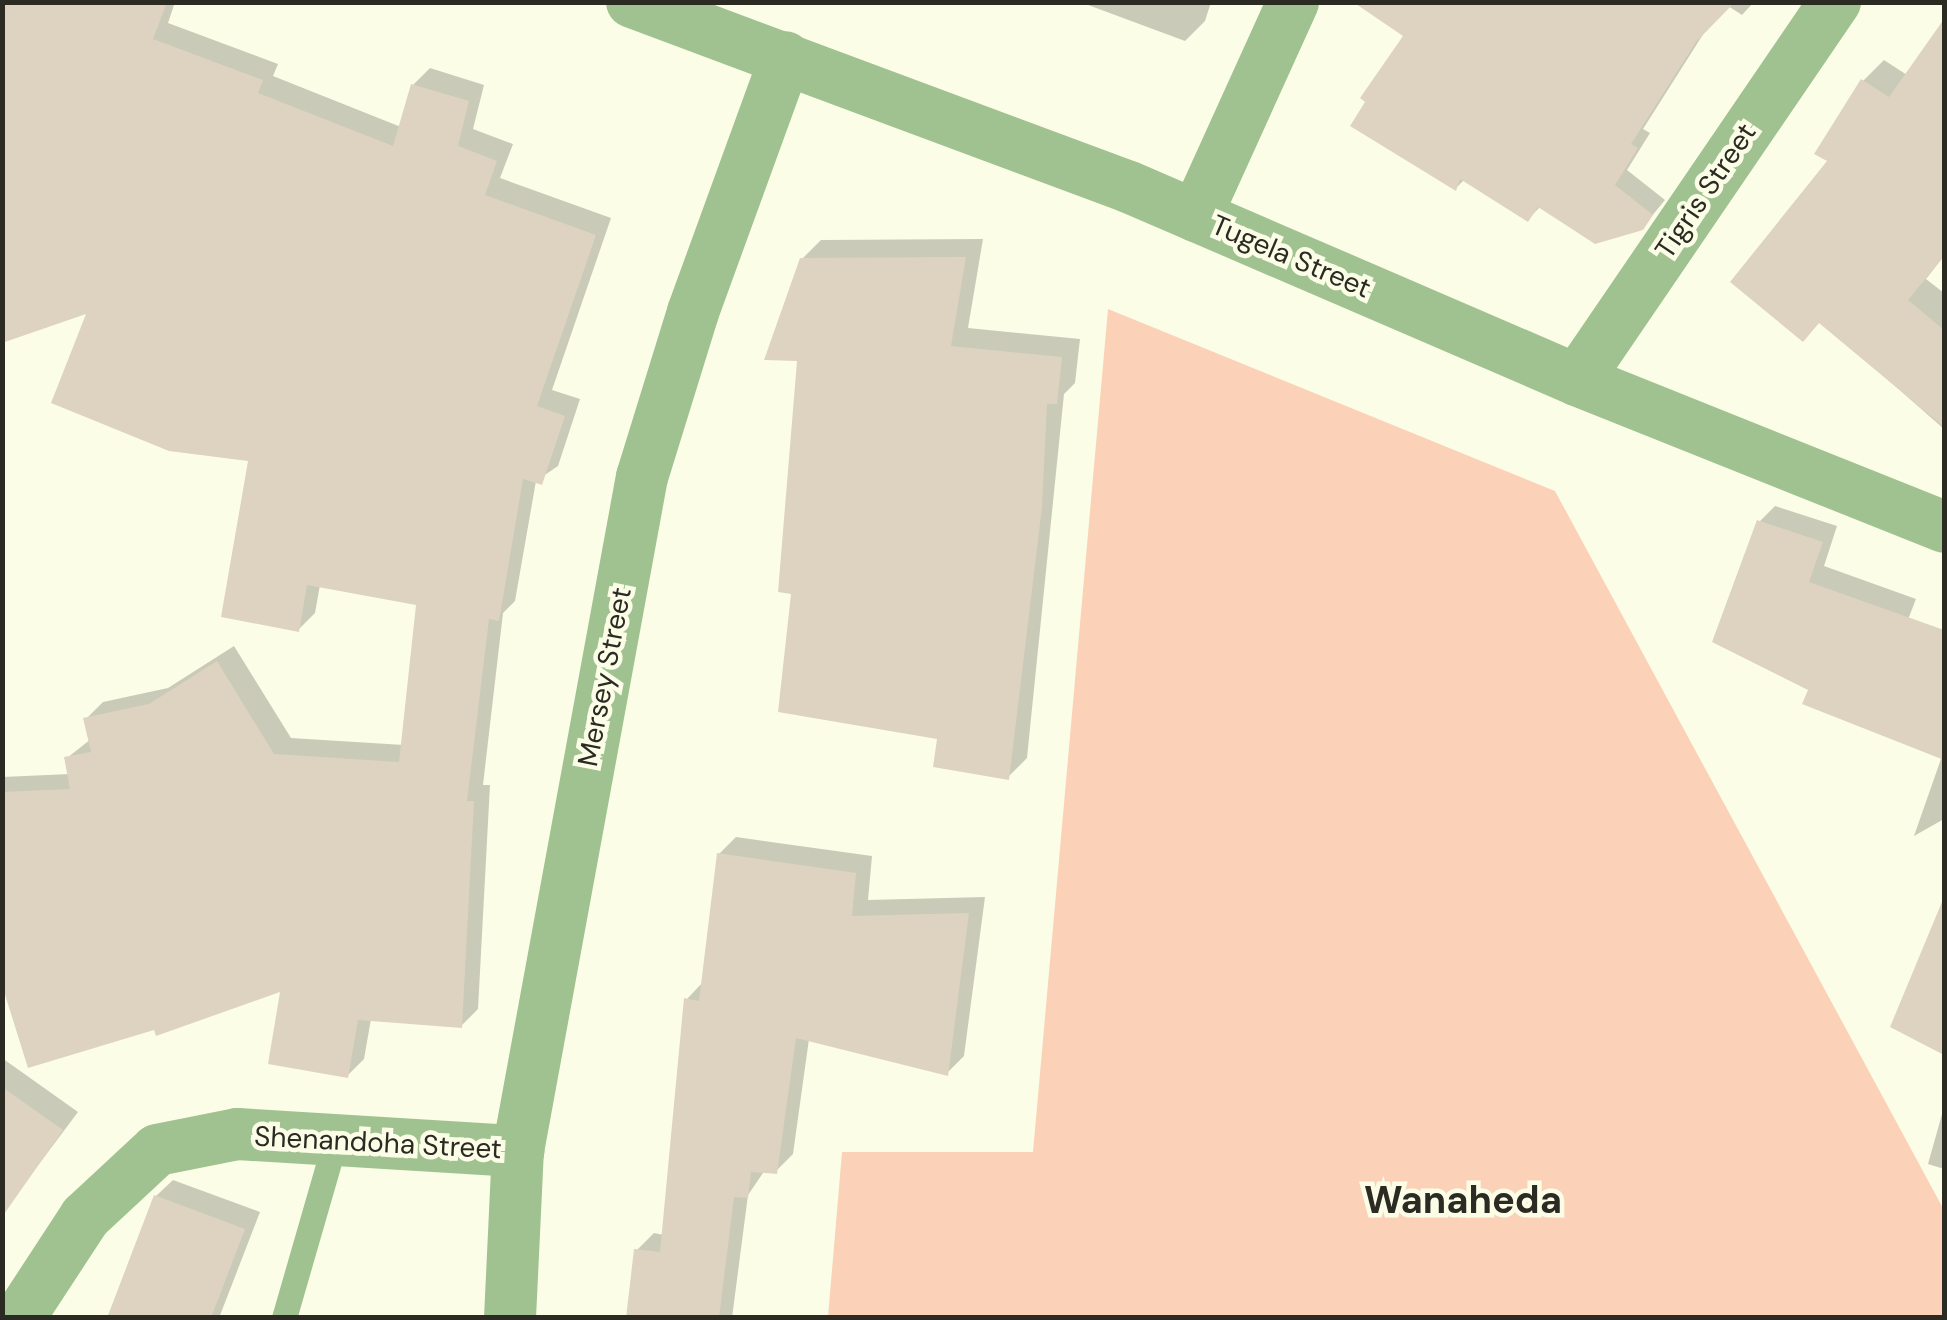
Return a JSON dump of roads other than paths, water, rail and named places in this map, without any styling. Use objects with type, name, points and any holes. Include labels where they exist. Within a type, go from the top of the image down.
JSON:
[{"type":"street","name":"Tugela Street","points":[[632,2],[786,56],[1196,216],[1577,380],[1944,527]]},
{"type":"street","points":[[1196,216],[1293,2]]},
{"type":"street","name":"Tigris Street","points":[[1577,380],[1835,2]]},
{"type":"street","name":"Mersey Street","points":[[510,1318],[518,1151],[642,477],[693,312],[786,56]]},
{"type":"street","name":"Shenandoha Street","points":[[19,1318],[86,1217],[157,1150],[238,1134],[518,1151]]},
{"type":"lane","points":[[284,1318],[335,1141]]},
{"type":"district","name":"Wanaheda","points":[[1463,1201]]}]
